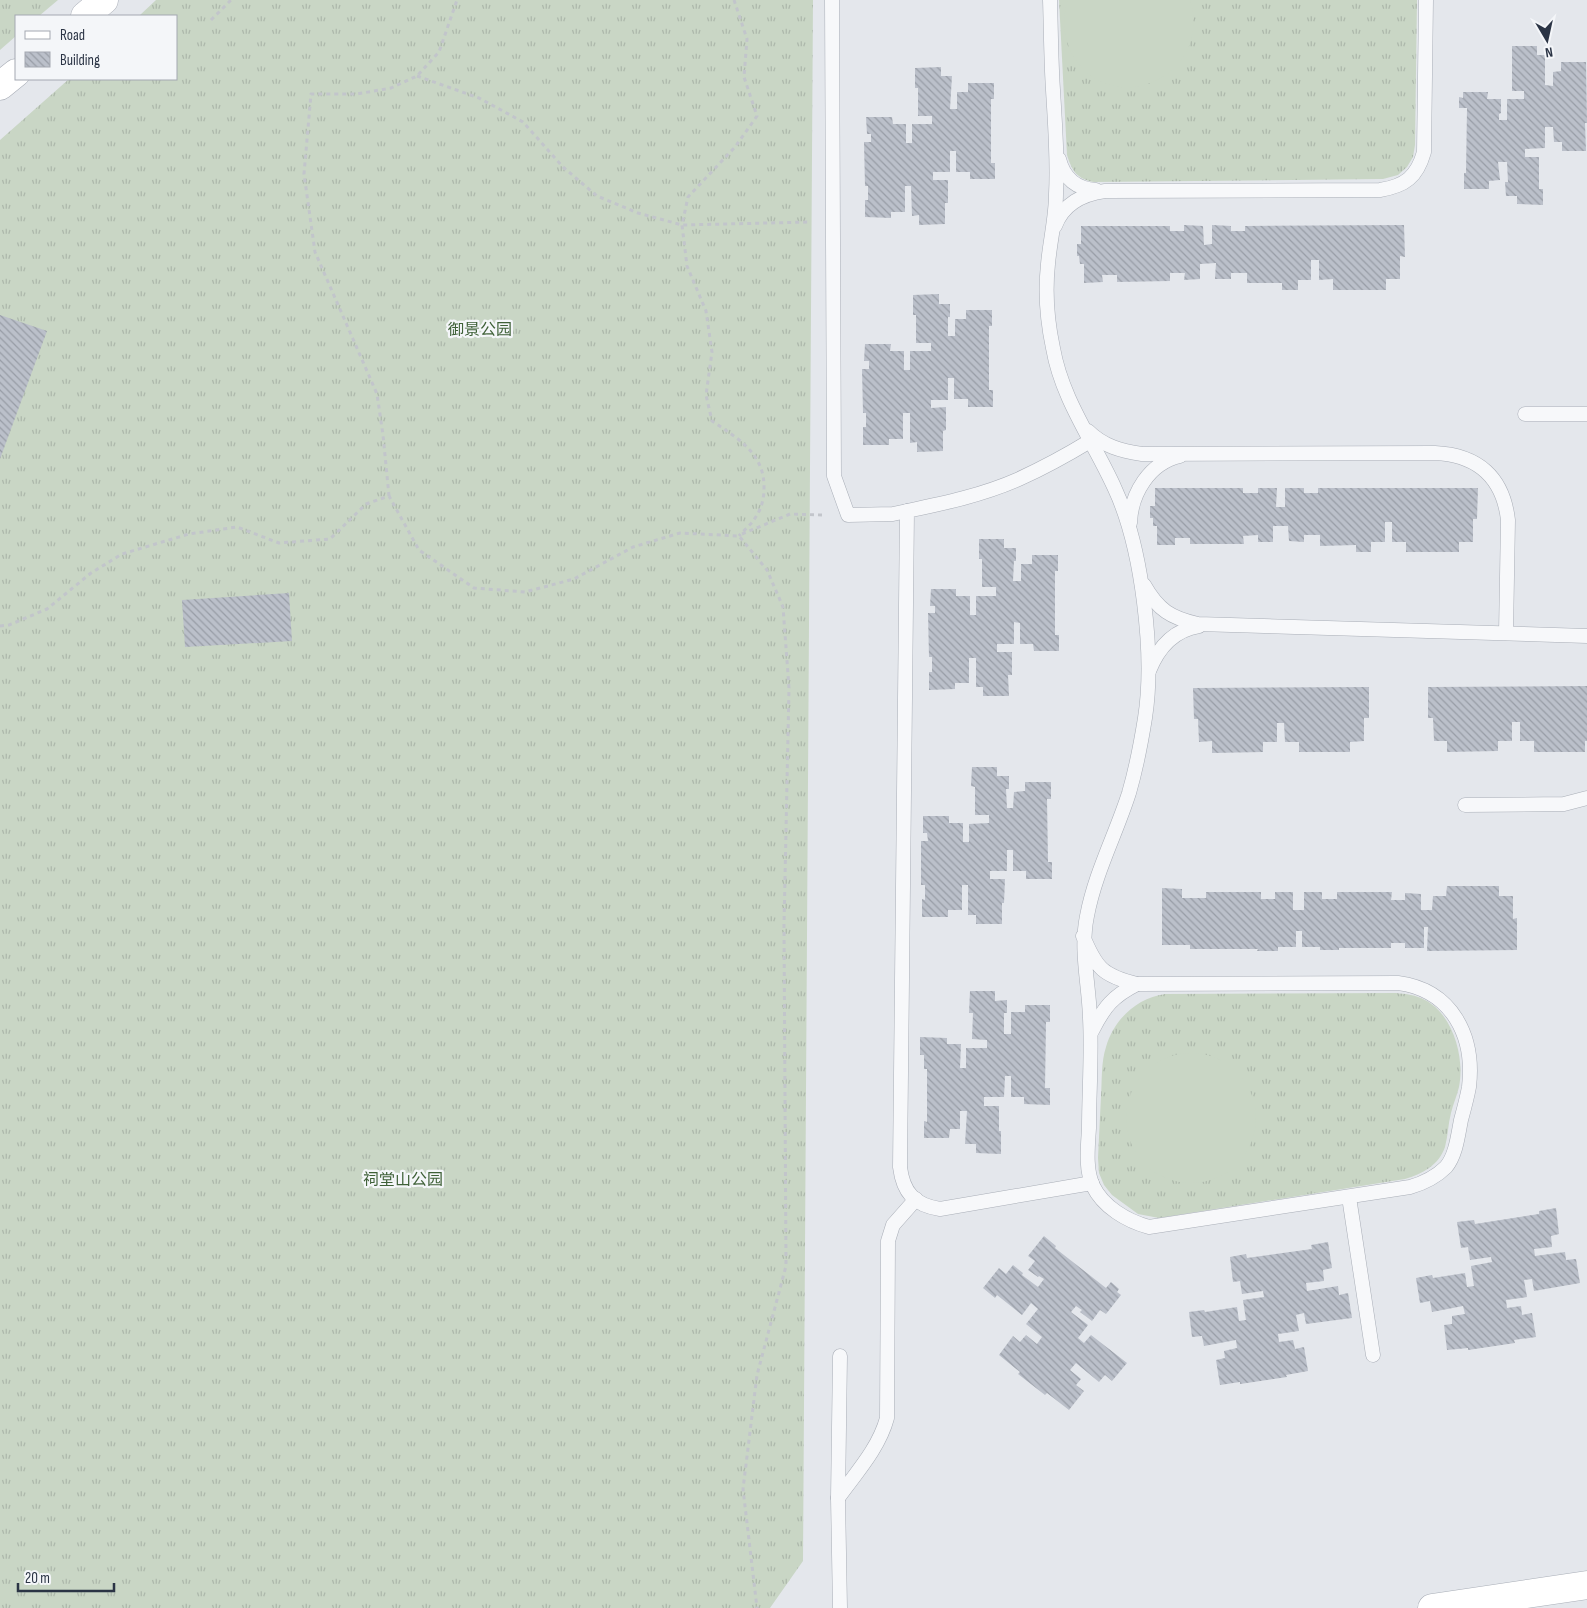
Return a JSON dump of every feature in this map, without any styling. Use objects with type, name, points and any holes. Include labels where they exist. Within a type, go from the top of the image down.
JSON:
[{"type":"main road","points":[[86,15],[104,0]]},
{"type":"main road","points":[[0,86],[15,74]]},
{"type":"main road","points":[[1432,1608],[1587,1586]]},
{"type":"lane","points":[[832,0],[834,476],[848,515],[892,514],[982,493],[1018,480],[1090,440]]},
{"type":"lane","points":[[1050,0],[1057,146],[1056,198],[1047,267],[1046,306],[1057,369],[1068,398],[1117,492],[1129,529],[1138,570],[1146,637],[1148,674],[1146,713],[1138,756],[1128,794],[1088,911],[1083,936],[1090,1034],[1088,1146],[1089,1171],[1092,1183],[1100,1196],[1115,1211],[1126,1218],[1149,1227],[1410,1187],[1428,1182],[1447,1166],[1454,1151],[1469,1088],[1470,1065],[1463,1033],[1455,1015],[1446,1004],[1424,989],[1412,984],[1398,983],[1137,984],[1115,979],[1100,967],[1090,953],[1083,936]]},
{"type":"lane","points":[[1057,146],[1060,162],[1068,179],[1082,188],[1105,191],[1380,190],[1402,184],[1411,178],[1421,164],[1424,152],[1426,0]]},
{"type":"lane","points":[[1051,236],[1057,221],[1071,203],[1091,193],[1105,191]]},
{"type":"lane","points":[[1526,414],[1587,414]]},
{"type":"lane","points":[[1082,426],[1101,442],[1125,452],[1142,454],[1435,453],[1465,457],[1477,463],[1488,472],[1496,483],[1506,506],[1508,520],[1506,633]]},
{"type":"lane","points":[[1129,529],[1133,501],[1147,477],[1155,469],[1176,457],[1191,453]]},
{"type":"lane","points":[[907,511],[900,1167],[906,1190],[920,1204],[932,1208],[950,1209],[1092,1183]]},
{"type":"lane","points":[[1138,570],[1144,586],[1152,599],[1162,609],[1178,619],[1198,624],[1587,636]]},
{"type":"lane","points":[[1148,674],[1156,656],[1172,638],[1192,627],[1207,624]]},
{"type":"lane","points":[[1465,805],[1564,804],[1587,798]]},
{"type":"lane","points":[[1090,1034],[1109,1003],[1120,993],[1137,984]]},
{"type":"lane","points":[[1349,1197],[1373,1355]]},
{"type":"lane","points":[[838,1498],[876,1445],[887,1418],[888,1242],[892,1225],[916,1199]]},
{"type":"lane","points":[[840,1356],[838,1498],[840,1608]]},
{"type":"path","points":[[211,20],[232,0]]},
{"type":"path","points":[[457,0],[439,52],[417,76],[391,88],[357,94],[311,94],[304,174],[315,252],[377,394],[384,435],[389,496],[419,550],[474,588],[525,592],[574,579],[632,547],[680,533],[739,536],[790,514],[848,515]]},
{"type":"path","points":[[734,0],[747,39],[744,77],[757,116],[735,147],[688,197],[682,225],[688,266],[706,311],[709,327],[712,352],[706,394],[712,421],[755,454],[764,475],[764,499],[756,518],[739,536]]},
{"type":"path","points":[[417,76],[479,98],[524,122],[563,167],[597,196],[638,213],[682,225],[833,221]]},
{"type":"path","points":[[0,626],[8,625],[48,610],[91,573],[122,554],[189,534],[237,527],[279,544],[330,539],[366,504],[389,496]]},
{"type":"path","points":[[739,536],[767,570],[783,607],[788,688],[784,926],[786,1266],[757,1375],[743,1489],[757,1608]]},
{"type":"green space","points":[[0,0],[58,0],[40,15],[15,15],[15,37],[0,50]]},
{"type":"green space","points":[[156,0],[813,0],[803,1561],[770,1608],[0,1608],[0,140],[68,80],[178,80],[178,15],[140,15]]},
{"type":"green space","points":[[1059,0],[1417,0],[1415,145],[1413,157],[1407,167],[1398,175],[1383,179],[1094,182],[1083,179],[1073,170],[1067,155]]},
{"type":"green space","points":[[1068,0],[1190,0],[1193,28],[1187,51],[1172,70],[1153,82],[1131,87],[1108,85],[1087,73],[1071,52],[1064,26]]},
{"type":"green space","points":[[1396,993],[1418,997],[1435,1007],[1450,1026],[1458,1050],[1460,1063],[1459,1087],[1450,1117],[1445,1147],[1439,1159],[1429,1168],[1405,1179],[1159,1218],[1138,1214],[1112,1195],[1104,1185],[1099,1173],[1098,1158],[1103,1059],[1115,1027],[1128,1011],[1136,1005],[1155,996],[1165,994]]},
{"type":"green space","points":[[1191,1053],[1204,1054],[1216,1058],[1237,1072],[1251,1093],[1255,1105],[1255,1131],[1251,1143],[1237,1164],[1216,1178],[1204,1182],[1191,1183],[1178,1182],[1166,1178],[1145,1164],[1131,1143],[1127,1131],[1126,1118],[1127,1105],[1131,1093],[1145,1072],[1166,1058],[1178,1054]]},
{"type":"building","points":[[1512,46],[1537,46],[1537,55],[1545,55],[1545,85],[1553,86],[1553,72],[1561,71],[1561,62],[1586,62],[1586,151],[1562,151],[1562,142],[1554,142],[1553,127],[1545,127],[1545,148],[1525,149],[1525,157],[1539,157],[1539,189],[1543,189],[1543,205],[1517,204],[1517,196],[1506,196],[1505,182],[1508,182],[1507,162],[1498,162],[1500,180],[1489,181],[1489,189],[1464,189],[1467,108],[1459,108],[1459,97],[1463,98],[1463,92],[1488,92],[1487,99],[1501,99],[1499,120],[1507,120],[1507,99],[1524,99],[1524,91],[1512,91]]},
{"type":"building","points":[[941,67],[941,76],[952,76],[950,109],[957,109],[957,92],[968,92],[968,83],[994,83],[994,99],[991,99],[991,163],[995,163],[995,179],[970,179],[970,172],[956,172],[956,151],[950,151],[950,172],[933,172],[933,180],[948,180],[948,203],[945,203],[945,224],[919,225],[919,215],[912,216],[911,186],[905,186],[905,212],[891,212],[891,218],[865,217],[865,200],[868,200],[868,186],[865,186],[864,142],[871,142],[871,134],[867,134],[866,117],[892,117],[893,124],[906,124],[906,143],[912,143],[912,124],[932,124],[932,116],[918,116],[918,88],[915,88],[915,68]]},
{"type":"building","points":[[1184,225],[1203,226],[1204,245],[1212,244],[1212,225],[1231,226],[1231,231],[1245,231],[1245,226],[1404,225],[1405,257],[1400,256],[1400,279],[1386,279],[1386,290],[1333,290],[1333,279],[1319,280],[1319,260],[1311,260],[1311,280],[1298,280],[1298,290],[1282,290],[1282,283],[1247,283],[1247,273],[1231,273],[1231,279],[1215,279],[1216,263],[1200,264],[1200,279],[1184,280],[1185,273],[1170,273],[1170,281],[1117,282],[1117,275],[1102,275],[1103,282],[1084,283],[1084,264],[1080,264],[1079,256],[1077,256],[1077,244],[1081,244],[1081,226],[1170,226],[1170,231],[1184,231]]},
{"type":"building","points":[[939,294],[939,304],[950,304],[948,336],[955,336],[955,319],[966,319],[966,310],[992,310],[992,326],[989,326],[989,390],[993,390],[993,407],[968,407],[968,399],[954,399],[954,378],[948,378],[948,400],[931,400],[931,408],[946,407],[946,430],[943,431],[943,451],[917,452],[917,442],[910,443],[910,413],[903,413],[903,439],[889,439],[889,445],[863,445],[863,427],[866,427],[866,413],[863,413],[862,369],[869,369],[869,361],[864,361],[865,344],[891,344],[890,351],[904,351],[904,370],[910,370],[910,351],[931,351],[931,343],[916,343],[916,315],[913,315],[913,295]]},
{"type":"building","points":[[0,315],[47,331],[0,459]]},
{"type":"building","points":[[1155,488],[1243,488],[1243,493],[1258,493],[1258,488],[1277,488],[1276,507],[1285,507],[1285,488],[1304,488],[1304,493],[1318,493],[1318,488],[1478,488],[1477,519],[1473,519],[1473,542],[1459,542],[1459,552],[1406,552],[1406,542],[1392,542],[1392,522],[1385,522],[1385,542],[1371,542],[1371,552],[1356,552],[1356,545],[1320,546],[1320,535],[1304,535],[1304,542],[1289,541],[1288,526],[1273,526],[1273,542],[1258,542],[1258,535],[1243,536],[1244,544],[1190,544],[1190,538],[1175,538],[1175,545],[1157,545],[1157,526],[1153,526],[1153,518],[1150,518],[1150,506],[1155,506]]},
{"type":"building","points":[[979,539],[1004,539],[1004,548],[1016,548],[1013,581],[1021,581],[1021,564],[1032,564],[1032,555],[1058,555],[1058,571],[1055,571],[1055,635],[1059,635],[1059,651],[1034,651],[1033,644],[1020,644],[1020,623],[1014,622],[1014,644],[997,644],[997,652],[1012,652],[1012,675],[1008,675],[1009,696],[983,696],[983,687],[976,687],[976,658],[969,658],[969,683],[955,683],[955,689],[929,690],[929,672],[932,672],[932,657],[929,657],[928,613],[935,613],[935,606],[930,606],[931,589],[956,589],[956,596],[970,596],[970,615],[976,615],[976,596],[996,596],[996,587],[982,587],[982,559],[979,559]]},
{"type":"building","points":[[289,593],[292,641],[185,647],[182,600]]},
{"type":"building","points":[[1587,686],[1587,741],[1585,741],[1585,752],[1534,752],[1534,741],[1520,741],[1520,722],[1512,722],[1512,741],[1498,741],[1498,751],[1447,752],[1447,741],[1434,741],[1433,718],[1428,718],[1428,687]]},
{"type":"building","points":[[1369,687],[1369,718],[1364,718],[1364,741],[1350,742],[1350,752],[1299,752],[1299,742],[1285,742],[1284,723],[1277,723],[1277,742],[1263,742],[1263,752],[1212,753],[1212,741],[1199,742],[1198,719],[1194,719],[1193,688]]},
{"type":"building","points":[[972,767],[997,767],[997,776],[1009,776],[1009,789],[1006,789],[1007,808],[1013,808],[1014,792],[1025,791],[1025,782],[1051,782],[1051,799],[1047,799],[1048,862],[1052,862],[1052,879],[1026,879],[1026,871],[1013,871],[1013,850],[1007,850],[1007,871],[990,871],[990,879],[1005,879],[1002,924],[976,924],[976,915],[968,915],[968,885],[962,885],[962,910],[948,910],[948,917],[922,917],[922,899],[925,900],[925,885],[921,885],[921,841],[928,841],[927,833],[923,833],[923,816],[949,816],[949,823],[963,823],[963,842],[969,842],[969,824],[989,823],[989,815],[975,815],[975,787],[971,786]]},
{"type":"building","points":[[1447,886],[1499,886],[1499,896],[1513,896],[1513,919],[1517,918],[1517,950],[1427,951],[1428,927],[1424,927],[1424,948],[1405,948],[1405,943],[1391,943],[1391,948],[1320,950],[1320,947],[1302,947],[1302,931],[1296,931],[1296,947],[1278,947],[1278,951],[1257,951],[1258,949],[1190,949],[1190,945],[1162,945],[1162,888],[1182,889],[1182,898],[1206,898],[1206,892],[1261,892],[1261,899],[1275,899],[1275,892],[1293,892],[1293,910],[1304,910],[1304,892],[1322,892],[1322,899],[1337,899],[1337,892],[1392,892],[1391,900],[1405,900],[1405,893],[1421,894],[1421,910],[1432,910],[1433,896],[1446,896]]},
{"type":"building","points":[[970,991],[995,991],[995,1001],[1007,1000],[1007,1013],[1004,1013],[1004,1034],[1011,1034],[1011,1012],[1025,1012],[1025,1005],[1050,1005],[1050,1022],[1046,1022],[1045,1088],[1050,1088],[1050,1105],[1024,1104],[1024,1097],[1011,1097],[1011,1076],[1005,1076],[1004,1097],[984,1097],[984,1106],[999,1106],[1001,1154],[976,1153],[976,1144],[965,1144],[967,1111],[960,1111],[960,1129],[950,1129],[949,1138],[924,1138],[924,1121],[927,1122],[927,1069],[924,1069],[924,1055],[920,1055],[920,1037],[947,1038],[947,1044],[961,1044],[960,1068],[966,1068],[966,1048],[987,1048],[987,1040],[972,1039],[973,1013],[969,1013]]},
{"type":"building","points":[[1556,1208],[1559,1234],[1551,1236],[1552,1247],[1534,1249],[1535,1256],[1565,1252],[1566,1260],[1576,1259],[1580,1283],[1534,1291],[1532,1279],[1524,1280],[1527,1297],[1506,1300],[1507,1308],[1521,1306],[1522,1315],[1532,1313],[1536,1337],[1514,1340],[1515,1343],[1468,1350],[1468,1348],[1447,1350],[1444,1325],[1452,1324],[1452,1316],[1465,1314],[1463,1306],[1432,1312],[1430,1301],[1420,1303],[1416,1278],[1432,1275],[1433,1278],[1465,1273],[1467,1287],[1474,1286],[1471,1266],[1492,1262],[1491,1257],[1470,1260],[1468,1247],[1461,1248],[1457,1222],[1474,1220],[1475,1224],[1539,1214],[1539,1211]]},
{"type":"building","points":[[1044,1236],[1056,1246],[1055,1248],[1106,1288],[1111,1282],[1119,1289],[1117,1292],[1121,1295],[1106,1314],[1100,1310],[1092,1321],[1080,1312],[1082,1310],[1076,1306],[1071,1312],[1088,1325],[1078,1338],[1084,1343],[1091,1335],[1127,1363],[1112,1381],[1105,1375],[1099,1382],[1076,1363],[1070,1370],[1081,1379],[1076,1385],[1084,1391],[1069,1410],[1047,1393],[1045,1395],[1018,1374],[1020,1372],[999,1355],[1013,1336],[1020,1342],[1026,1335],[1037,1344],[1042,1337],[1026,1324],[1038,1309],[1031,1303],[1022,1315],[997,1295],[995,1298],[983,1288],[999,1268],[1006,1274],[1013,1265],[1023,1273],[1022,1275],[1038,1287],[1044,1279],[1028,1270],[1035,1261],[1028,1256]]},
{"type":"building","points":[[1328,1242],[1332,1268],[1323,1270],[1324,1281],[1306,1283],[1307,1291],[1338,1286],[1339,1295],[1348,1293],[1352,1318],[1306,1324],[1304,1313],[1296,1315],[1299,1331],[1278,1334],[1279,1342],[1293,1340],[1295,1349],[1304,1347],[1308,1371],[1286,1375],[1287,1377],[1220,1385],[1216,1360],[1225,1358],[1224,1351],[1237,1348],[1236,1340],[1204,1346],[1202,1336],[1192,1337],[1189,1312],[1204,1310],[1205,1312],[1237,1307],[1239,1321],[1246,1320],[1243,1300],[1264,1297],[1263,1291],[1242,1294],[1240,1281],[1233,1282],[1230,1257],[1246,1254],[1247,1258],[1312,1249],[1311,1245]]},
{"type":"park label","name":"御景公园","points":[[480,329]]},
{"type":"park label","name":"祠堂山公园","points":[[403,1179]]}]
